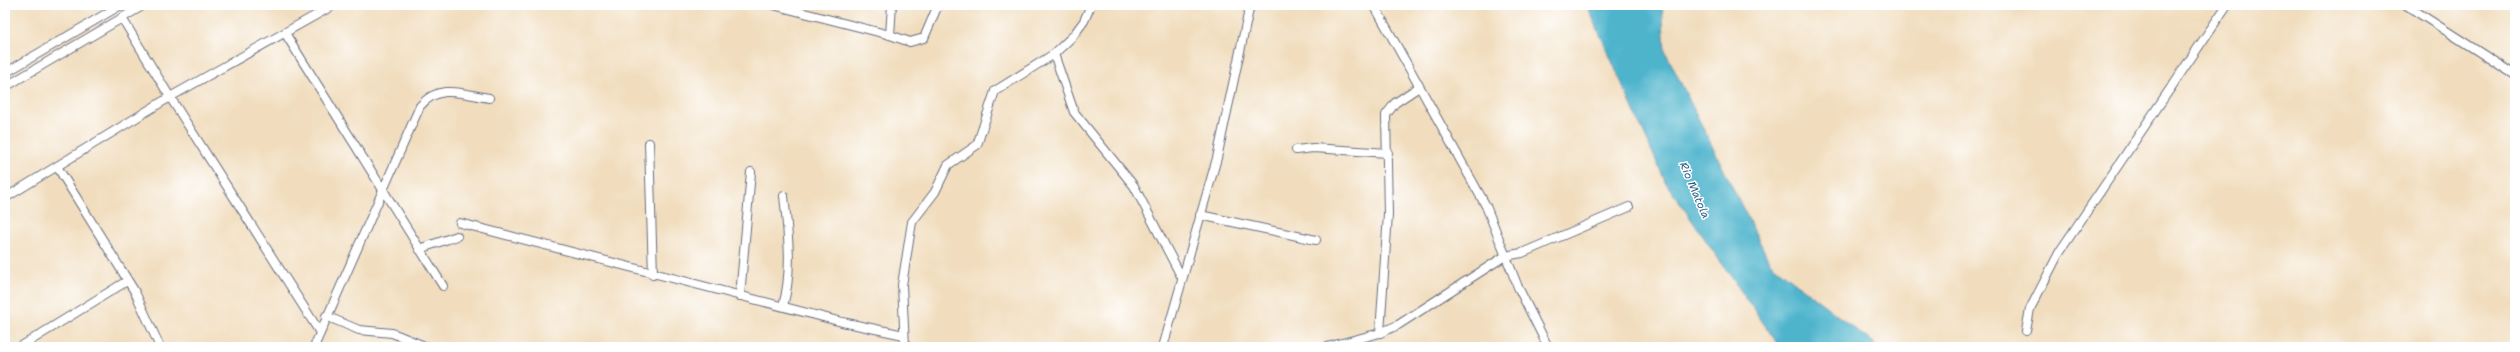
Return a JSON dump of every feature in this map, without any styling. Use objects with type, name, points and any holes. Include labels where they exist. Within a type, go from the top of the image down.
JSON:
[{"type":"street","points":[[5,73],[120,5]]},
{"type":"street","points":[[5,87],[144,5]]},
{"type":"street","points":[[5,198],[58,168],[170,98],[334,5]]},
{"type":"street","points":[[773,5],[890,35],[910,42],[924,38],[938,5]]},
{"type":"street","points":[[890,35],[892,5]]},
{"type":"street","points":[[905,347],[902,285],[912,222],[935,192],[948,165],[977,145],[995,91],[1054,54],[1073,36],[1084,21],[1091,5]]},
{"type":"street","points":[[1163,347],[1227,117],[1250,5]]},
{"type":"street","points":[[1374,5],[1486,206],[1505,256],[1548,347]]},
{"type":"street","points":[[2026,331],[2030,309],[2060,251],[2227,5]]},
{"type":"street","points":[[2406,5],[2515,75]]},
{"type":"street","points":[[122,18],[170,98],[319,331]]},
{"type":"street","points":[[285,33],[443,286]]},
{"type":"street","points":[[1054,54],[1074,112],[1134,186],[1182,278]]},
{"type":"street","points":[[1380,333],[1388,214],[1388,153],[1386,115],[1395,102],[1419,87]]},
{"type":"street","points":[[314,347],[319,331],[383,192],[420,106],[430,95],[443,92],[489,98]]},
{"type":"street","points":[[649,143],[653,275]]},
{"type":"street","points":[[1296,150],[1312,148],[1388,153]]},
{"type":"street","points":[[58,168],[135,292],[160,347]]},
{"type":"street","points":[[740,296],[751,172]]},
{"type":"street","points":[[783,306],[787,292],[789,251],[784,196]]},
{"type":"street","points":[[1327,347],[1380,333],[1398,325],[1505,256],[1522,253],[1629,208]]},
{"type":"street","points":[[1200,215],[1316,240]]},
{"type":"street","points":[[460,223],[653,275],[783,306],[842,322],[904,335]]},
{"type":"street","points":[[419,249],[457,236]]},
{"type":"street","points":[[20,347],[127,281]]},
{"type":"street","points":[[326,316],[359,330],[392,333],[427,347]]},
{"type":"street","points":[[1121,347],[1136,347]]},
{"type":"water","name":"Rio Matola","points":[[1587,5],[1662,5],[1665,51],[1770,263],[1878,347],[1780,347],[1666,183]]}]
